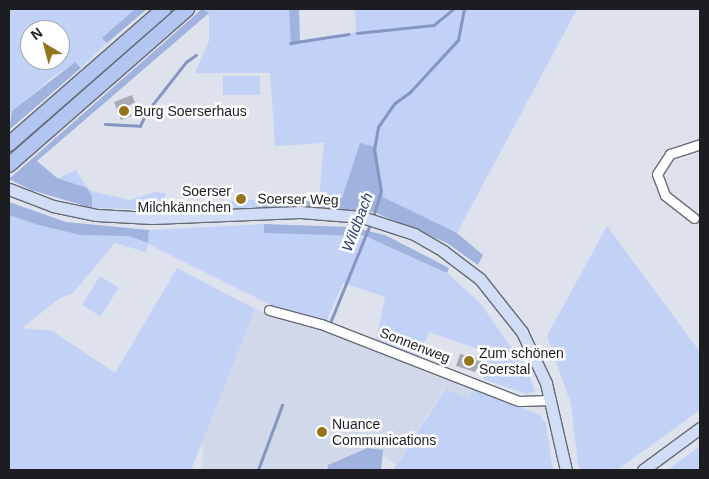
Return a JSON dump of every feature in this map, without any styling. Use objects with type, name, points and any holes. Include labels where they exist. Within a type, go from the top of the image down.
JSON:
[{"type":"highway","points":[[9,144],[164,9]]},
{"type":"highway","points":[[9,165],[187,9]]},
{"type":"main road","name":"Soerser Weg","points":[[12,191],[80,213],[123,218],[300,212],[362,217],[374,219],[444,251],[490,290],[522,332],[550,400],[566,470]]},
{"type":"main road","points":[[643,470],[700,428]]},
{"type":"street","points":[[694,218],[665,194],[657,174],[670,154],[700,144]]},
{"type":"street","name":"Sonnenweg","points":[[269,310],[321,324],[519,402],[550,400]]},
{"type":"shaded area","points":[[9,9],[135,9],[103,38],[107,43],[81,68],[75,62],[70,65],[70,20],[20,20],[20,70],[63,70],[51,78],[9,115]]},
{"type":"shaded area","points":[[135,9],[147,9],[107,43],[102,38]]},
{"type":"shaded area","points":[[202,9],[289,9],[292,45],[356,32],[355,9],[577,9],[457,233],[383,197],[345,192],[342,198],[319,198],[324,143],[275,146],[270,73],[195,73],[209,41],[209,13]]},
{"type":"shaded area","points":[[202,9],[209,13],[37,161],[57,178],[87,188],[92,196],[92,208],[31,190],[9,179]]},
{"type":"shaded area","points":[[289,9],[299,9],[300,43],[291,46]]},
{"type":"shaded area","points":[[75,62],[81,68],[9,130],[12,111],[65,70],[70,70],[70,66]]},
{"type":"shaded area","points":[[223,76],[260,76],[260,95],[223,95]]},
{"type":"shaded area","points":[[360,143],[376,147],[383,197],[457,233],[483,255],[478,265],[447,243],[374,212],[262,207],[262,199],[342,198]]},
{"type":"shaded area","points":[[76,170],[87,188],[95,192],[130,200],[155,192],[166,193],[162,207],[262,199],[262,207],[195,211],[92,208],[92,196],[57,179]]},
{"type":"shaded area","points":[[9,202],[66,222],[149,230],[148,243],[129,236],[81,235],[38,225],[9,215]]},
{"type":"shaded area","points":[[9,215],[38,225],[129,236],[148,243],[149,230],[264,224],[264,233],[327,232],[378,240],[447,273],[480,303],[527,370],[535,391],[527,394],[483,379],[489,353],[429,332],[419,357],[376,339],[385,297],[343,283],[326,322],[275,307],[148,244],[146,252],[115,243],[72,294],[60,298],[22,328],[52,331],[115,373],[177,268],[255,309],[191,470],[9,470]]},
{"type":"shaded area","points":[[264,224],[351,227],[385,235],[449,268],[447,273],[365,236],[264,233]]},
{"type":"shaded area","points":[[607,226],[700,352],[700,410],[617,470],[582,470],[578,465],[571,404],[547,336]]},
{"type":"shaded area","points":[[100,276],[119,288],[101,316],[82,305]]},
{"type":"shaded area","points":[[255,309],[373,347],[474,387],[469,399],[445,389],[396,464],[384,456],[381,459],[367,447],[326,466],[324,470],[202,470],[204,447],[200,444]]},
{"type":"shaded area","points":[[474,387],[540,415],[546,424],[553,470],[393,470],[446,389],[469,399]]},
{"type":"shaded area","points":[[700,446],[700,470],[668,470]]},
{"type":"shaded area","points":[[367,448],[383,450],[381,470],[327,470],[328,465]]},
{"type":"building","name":"Burg Soerserhaus","points":[[132,95],[135,103],[127,106],[131,116],[121,120],[114,102]]},
{"type":"building","name":"Zum schönen Soerstal","points":[[460,354],[482,359],[475,372],[456,366]]},
{"type":"waterway","points":[[357,33],[434,25],[453,9]]},
{"type":"waterway","name":"Wildbach","points":[[373,217],[381,191],[374,150],[378,127],[395,103],[410,92],[458,40],[464,9]]},
{"type":"waterway","points":[[290,43],[348,34]]},
{"type":"waterway","points":[[105,124],[140,126],[146,113],[186,62],[196,55]]},
{"type":"waterway","name":"Wildbach","points":[[330,323],[371,222]]},
{"type":"waterway","name":"Wildbach","points":[[258,470],[282,405]]},
{"type":"place","name":"Burg Soerserhaus","points":[[124,111]]},
{"type":"place","name":"Soerser Milchkännchen","points":[[241,199]]},
{"type":"place","name":"Zum schönen Soerstal","points":[[469,361]]},
{"type":"place","name":"Nuance Communications","points":[[322,432]]}]
